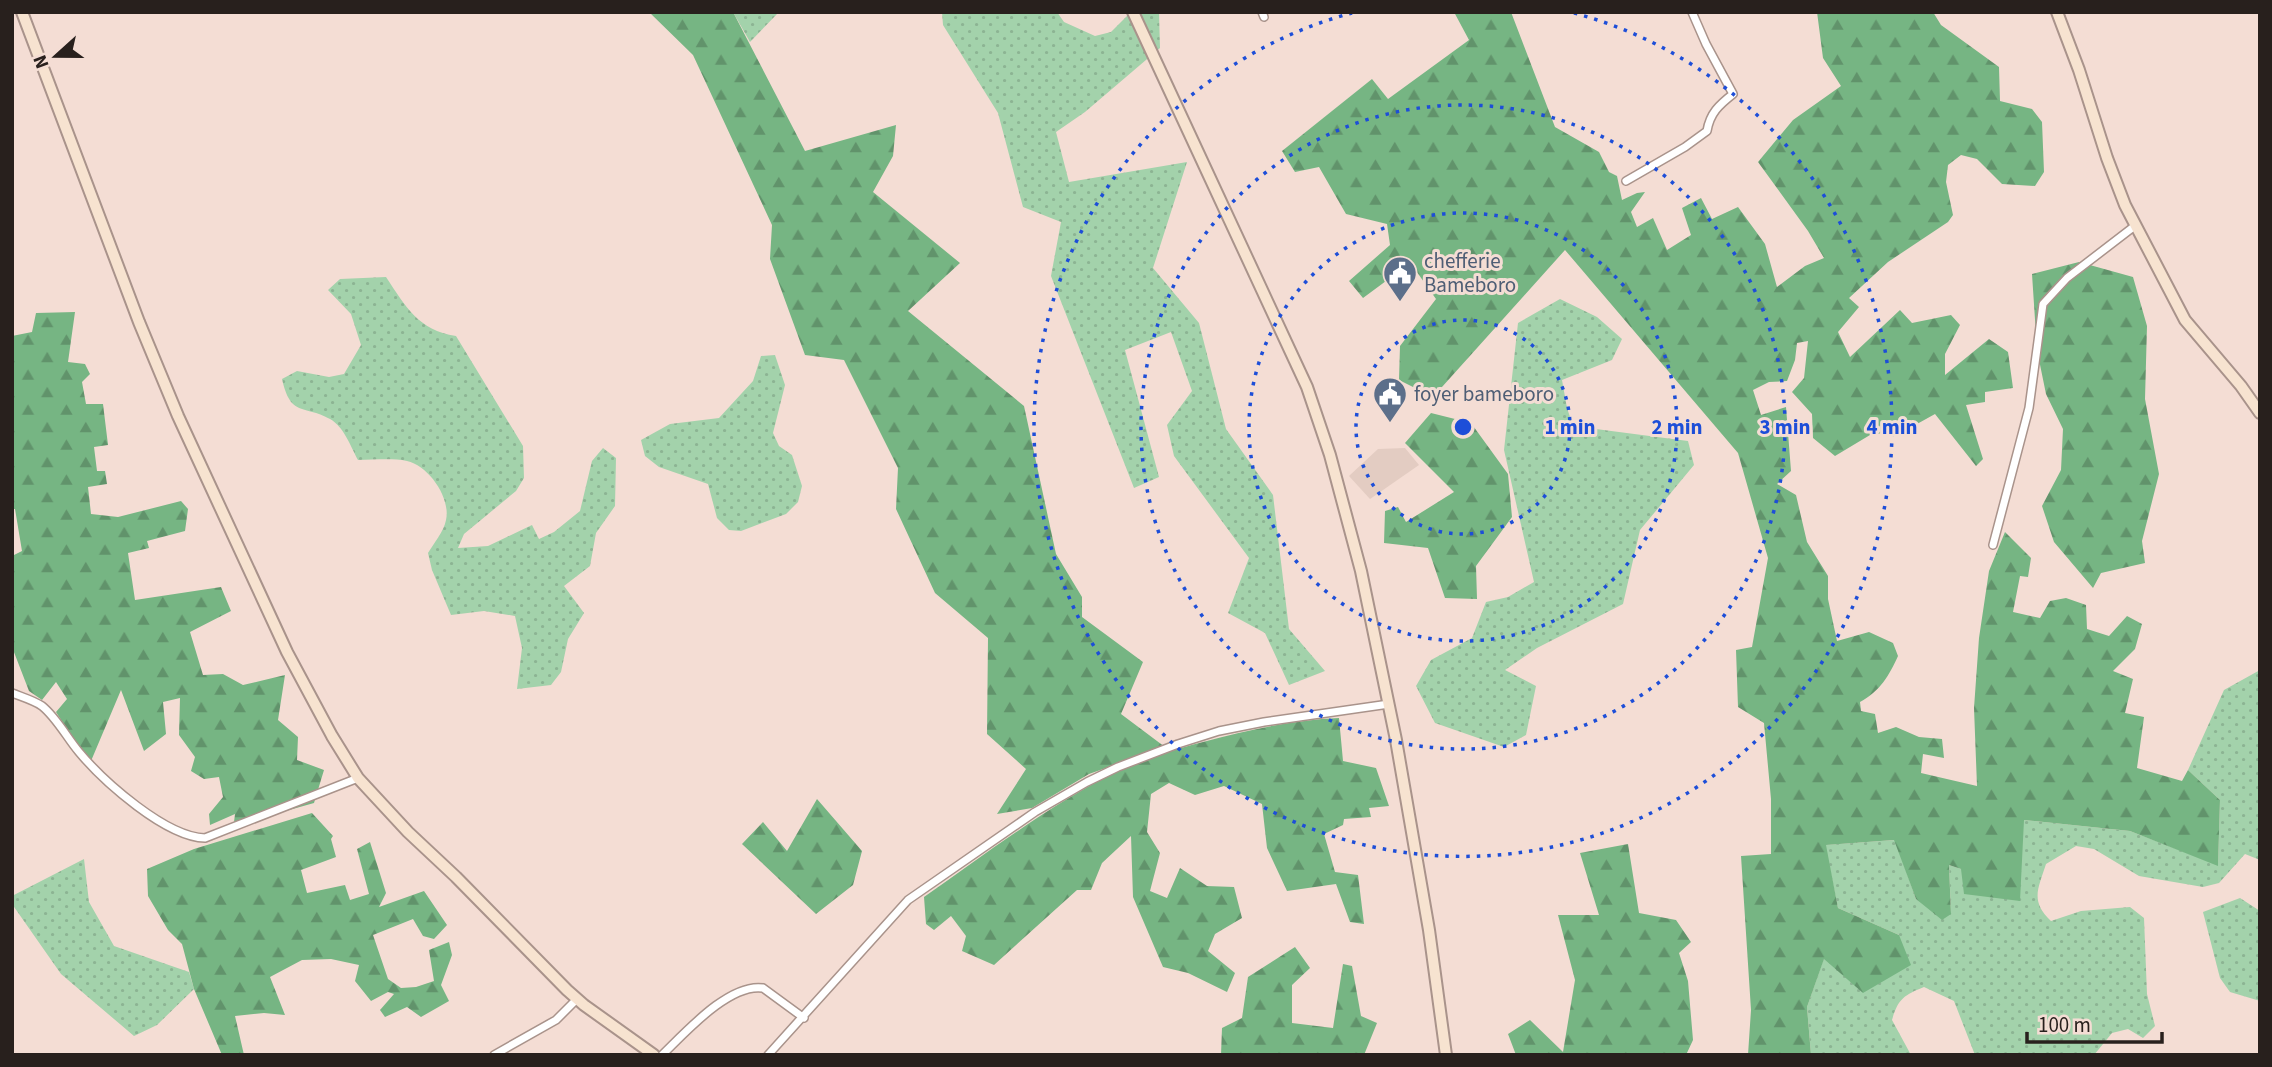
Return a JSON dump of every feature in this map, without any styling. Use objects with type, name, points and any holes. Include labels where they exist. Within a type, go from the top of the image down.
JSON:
[{"type":"street","points":[[22,12],[139,322],[178,416],[287,652],[331,736],[358,778],[408,832],[577,999],[654,1055]]},
{"type":"street","points":[[1133,12],[1318,416],[1353,537],[1388,704],[1429,930],[1446,1055]]},
{"type":"street","points":[[1626,181],[1707,131],[1709,120],[1717,106],[1733,94],[1692,12]]},
{"type":"street","points":[[2057,12],[2113,174],[2136,225],[2185,320],[2241,386],[2260,413]]},
{"type":"street","points":[[1993,545],[2029,408],[2043,304],[2067,278],[2136,225]]},
{"type":"street","points":[[12,693],[40,705],[95,771],[121,793],[170,828],[192,838],[205,838],[358,778]]},
{"type":"street","points":[[768,1055],[916,893],[1035,812],[1087,782],[1166,748],[1219,732],[1264,722],[1388,704]]},
{"type":"street","points":[[662,1055],[720,1002],[736,992],[763,988],[804,1018]]},
{"type":"street","points":[[494,1055],[556,1020],[577,999]]},
{"type":"shaded area","points":[[1405,448],[1419,465],[1370,499],[1349,476],[1378,449]]},
{"type":"green space","points":[[649,12],[733,12],[805,151],[896,125],[893,156],[873,192],[960,263],[908,311],[1024,406],[1056,554],[1082,597],[1082,617],[1143,662],[1121,714],[1165,747],[1089,774],[1032,808],[997,814],[1026,769],[987,734],[988,638],[935,593],[896,509],[898,468],[844,360],[805,355],[770,259],[772,225],[693,55]]},
{"type":"green space","points":[[733,12],[779,12],[750,42]]},
{"type":"green space","points":[[942,12],[1057,12],[1064,22],[1095,36],[1111,32],[1131,12],[1159,12],[1160,48],[1085,112],[1056,132],[1069,182],[1187,162],[1153,268],[1199,323],[1226,429],[1273,495],[1289,629],[1325,671],[1289,685],[1265,633],[1228,613],[1249,558],[1174,456],[1167,425],[1192,391],[1171,332],[1125,350],[1159,477],[1134,488],[1051,276],[1061,222],[1023,207],[998,113],[943,25]]},
{"type":"green space","points":[[1454,12],[1511,12],[1555,127],[1599,152],[1609,172],[1617,176],[1622,200],[1645,192],[1631,212],[1637,227],[1653,218],[1667,250],[1691,235],[1682,208],[1701,198],[1712,219],[1738,207],[1765,244],[1777,287],[1805,266],[1824,258],[1808,231],[1758,162],[1793,120],[1841,86],[1823,58],[1817,12],[1933,12],[1941,25],[1999,67],[2000,101],[2032,109],[2042,122],[2044,172],[2035,186],[2002,184],[1977,159],[1961,155],[1948,165],[1946,182],[1953,215],[1948,222],[1888,262],[1849,298],[1859,307],[1838,332],[1850,357],[1900,310],[1912,323],[1951,315],[1960,325],[1945,354],[1945,375],[1989,339],[2008,352],[2013,388],[1985,392],[1985,402],[1966,405],[1983,459],[1976,466],[1935,414],[1908,429],[1870,435],[1835,456],[1813,438],[1812,414],[1792,392],[1804,378],[1808,341],[1797,343],[1795,360],[1787,381],[1769,382],[1753,390],[1761,415],[1786,407],[1791,471],[1777,484],[1796,495],[1807,542],[1828,576],[1828,599],[1837,641],[1869,632],[1893,643],[1898,656],[1883,682],[1860,702],[1861,711],[1875,714],[1878,733],[1896,727],[1919,737],[1942,739],[1944,758],[1923,754],[1921,773],[1977,786],[1974,708],[1979,638],[1989,571],[2005,532],[2031,558],[2028,577],[2020,576],[2013,612],[2040,618],[2050,601],[2066,598],[2086,605],[2087,629],[2109,636],[2127,616],[2142,624],[2135,649],[2113,671],[2133,679],[2125,713],[2144,717],[2137,768],[2182,781],[2188,770],[2220,800],[2218,866],[2130,831],[2024,820],[2020,901],[1964,894],[1961,869],[1949,865],[1951,914],[1942,920],[1916,899],[1894,840],[1826,845],[1838,908],[1899,935],[1911,965],[1863,993],[1824,959],[1807,1007],[1811,1055],[1748,1055],[1751,1010],[1741,856],[1771,854],[1771,799],[1764,723],[1738,707],[1736,650],[1752,647],[1768,558],[1738,453],[1565,250],[1433,397],[1399,380],[1400,346],[1436,299],[1414,268],[1386,281],[1363,298],[1349,281],[1390,245],[1387,224],[1346,214],[1319,167],[1295,172],[1282,151],[1372,79],[1388,99],[1469,40]]},
{"type":"green space","points":[[2079,262],[2133,277],[2147,326],[2145,399],[2159,474],[2142,541],[2145,563],[2101,573],[2093,588],[2054,542],[2042,506],[2061,470],[2063,429],[2046,394],[2037,350],[2032,274]]},
{"type":"green space","points":[[386,277],[422,323],[456,336],[523,446],[524,478],[516,491],[464,534],[458,548],[488,546],[532,525],[539,539],[554,532],[580,511],[592,461],[603,448],[616,458],[615,506],[596,533],[590,566],[564,586],[584,613],[568,639],[561,672],[551,685],[517,689],[522,648],[515,616],[484,611],[451,615],[432,570],[428,553],[443,528],[447,511],[442,493],[430,476],[407,461],[358,460],[335,422],[294,405],[286,391],[282,379],[297,371],[329,377],[344,374],[361,345],[351,314],[328,290],[340,279]]},
{"type":"green space","points":[[1560,299],[1597,317],[1622,339],[1612,360],[1562,380],[1573,426],[1688,441],[1694,465],[1640,530],[1623,604],[1537,648],[1505,670],[1536,686],[1526,735],[1504,747],[1435,723],[1416,686],[1431,660],[1472,638],[1486,602],[1508,597],[1534,582],[1504,450],[1518,323]]},
{"type":"green space","points":[[75,312],[68,362],[85,364],[90,374],[82,382],[86,404],[103,404],[108,445],[94,447],[97,471],[105,471],[107,484],[88,487],[91,514],[118,517],[181,501],[188,509],[185,531],[147,541],[149,548],[128,553],[135,600],[221,587],[231,611],[190,632],[203,675],[223,674],[243,685],[285,675],[278,720],[298,737],[297,760],[324,770],[314,803],[234,822],[235,814],[210,825],[209,814],[223,797],[219,777],[204,779],[191,771],[195,757],[179,735],[180,698],[163,702],[166,734],[144,751],[121,690],[91,761],[56,712],[67,699],[56,682],[42,700],[29,691],[12,647],[12,556],[22,551],[15,509],[12,509],[12,336],[32,332],[36,313]]},
{"type":"green space","points":[[775,355],[785,385],[773,433],[779,446],[792,455],[802,486],[798,502],[786,514],[741,531],[729,530],[717,518],[708,484],[659,467],[645,456],[641,440],[670,424],[719,418],[753,381],[761,356]]},
{"type":"green space","points":[[1431,413],[1471,423],[1508,474],[1512,517],[1476,566],[1477,599],[1445,598],[1428,548],[1384,543],[1385,511],[1398,507],[1406,522],[1454,492],[1405,443]]},
{"type":"green space","points":[[2260,670],[2260,860],[2245,854],[2219,883],[2203,887],[2139,876],[2094,849],[2076,846],[2046,864],[2040,881],[2038,901],[2051,921],[2081,911],[2130,907],[2144,918],[2147,994],[2155,1026],[2143,1038],[2128,1029],[2112,1033],[2094,1055],[1975,1055],[1954,1001],[1924,987],[1903,999],[1892,1020],[1911,1055],[1811,1055],[1807,1007],[1824,958],[1899,935],[1838,908],[1825,845],[1895,840],[1916,899],[1951,913],[1949,865],[1961,869],[2024,820],[2130,831],[2218,865],[2220,800],[2188,770],[2224,690]]},
{"type":"green space","points":[[1339,718],[1343,761],[1376,768],[1389,806],[1369,808],[1371,817],[1344,819],[1343,825],[1324,834],[1335,872],[1358,875],[1364,924],[1350,922],[1336,884],[1287,891],[1267,848],[1262,804],[1224,786],[1195,795],[1169,783],[1151,794],[1147,832],[1160,853],[1150,891],[1167,898],[1180,868],[1207,886],[1234,887],[1242,918],[1215,934],[1208,951],[1235,973],[1227,992],[1188,973],[1163,967],[1133,897],[1131,836],[1102,863],[1091,890],[1077,890],[994,965],[962,951],[966,936],[951,916],[934,930],[926,924],[924,897],[1045,813],[1121,769],[1162,754],[1237,733],[1287,723]]},
{"type":"green space","points":[[817,799],[862,851],[853,885],[816,914],[742,844],[763,822],[787,851]]},
{"type":"green space","points":[[312,813],[333,836],[331,839],[336,857],[301,870],[307,893],[345,885],[350,900],[369,894],[357,849],[370,842],[386,893],[379,907],[424,891],[447,925],[434,939],[423,936],[413,919],[373,935],[388,979],[401,988],[416,987],[434,981],[429,950],[449,942],[452,955],[441,985],[449,1001],[421,1017],[407,1007],[385,1017],[380,1010],[394,994],[388,992],[371,1001],[355,981],[359,965],[331,959],[302,960],[270,977],[285,1015],[264,1013],[235,1016],[244,1055],[222,1055],[194,989],[182,944],[168,930],[148,896],[147,869],[194,849]]},
{"type":"green space","points":[[1628,844],[1639,913],[1676,920],[1691,942],[1679,953],[1688,981],[1693,1040],[1686,1055],[1516,1055],[1508,1034],[1530,1020],[1563,1052],[1575,980],[1558,915],[1599,915],[1580,853]]},
{"type":"green space","points":[[84,859],[89,902],[114,946],[189,972],[194,989],[157,1025],[134,1036],[61,974],[12,904],[12,896]]},
{"type":"green space","points":[[2240,898],[2260,911],[2260,1001],[2230,992],[2220,978],[2203,912]]},
{"type":"green space","points":[[1295,947],[1310,968],[1292,985],[1292,1023],[1333,1028],[1343,964],[1352,966],[1361,1016],[1377,1023],[1364,1055],[1221,1055],[1222,1028],[1242,1018],[1248,977]]},
{"type":"place","name":"chefferie Bameboro","points":[[1400,303]]},
{"type":"place","name":"foyer bameboro","points":[[1390,424]]}]
